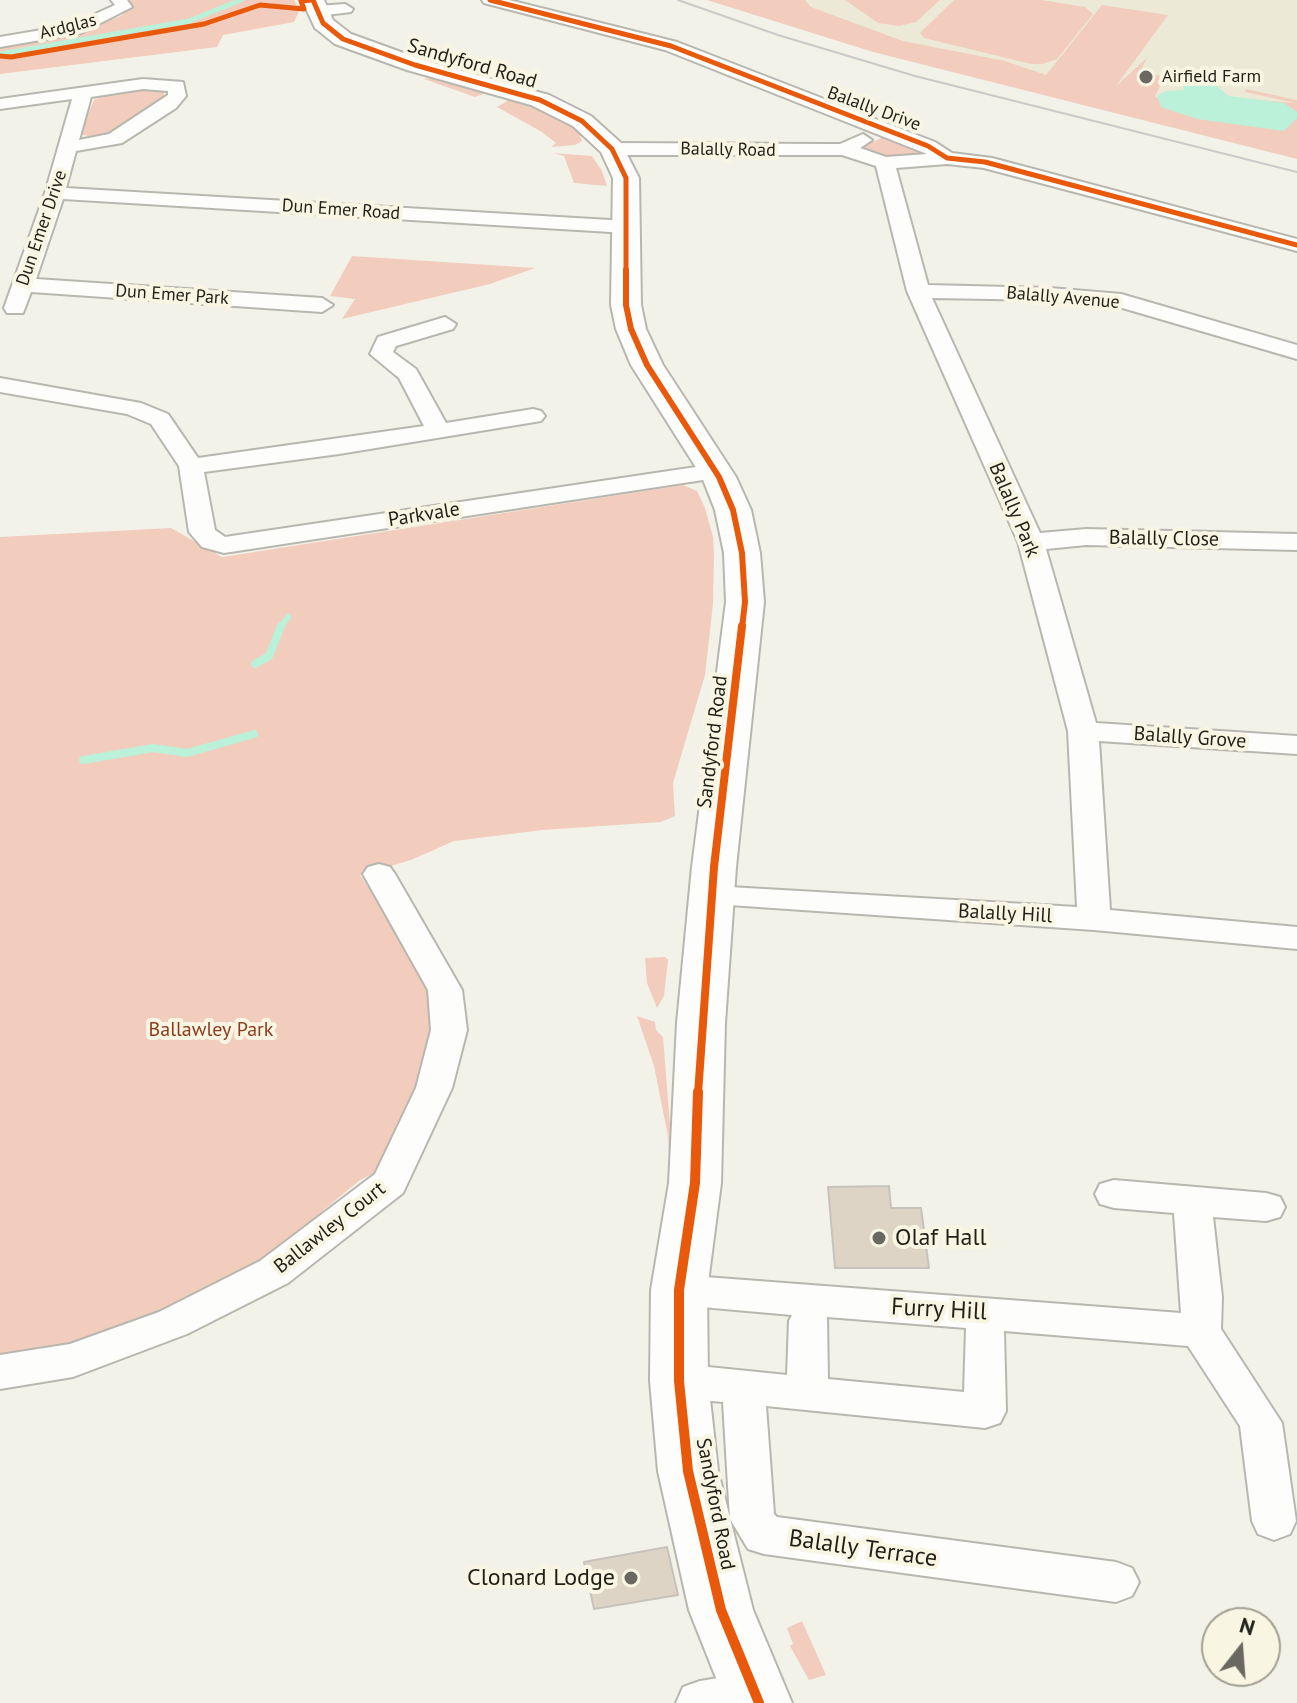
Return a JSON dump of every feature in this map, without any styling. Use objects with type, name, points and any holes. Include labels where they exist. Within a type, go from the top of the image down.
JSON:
[{"type":"main road","name":"Sandyford Road","points":[[325,7],[329,30],[343,39],[415,65],[540,100],[582,121],[612,149],[626,178],[626,305],[631,329],[647,365],[716,471],[736,523],[742,553],[745,602],[701,1023],[695,1183],[679,1290],[679,1381],[688,1471],[721,1610],[757,1699]]},
{"type":"street","name":"Ardglas","points":[[0,42],[75,29],[124,7],[119,0]]},
{"type":"street","name":"Balally Drive","points":[[490,0],[671,46],[928,146],[947,158],[985,162],[1297,245]]},
{"type":"street","name":"Dun Emer Drive","points":[[0,104],[143,84],[177,86],[178,91],[170,104],[115,139],[69,147]]},
{"type":"street","name":"Dun Emer Drive","points":[[15,308],[55,193],[83,93]]},
{"type":"street","name":"Balally Road","points":[[843,149],[884,130]]},
{"type":"street","name":"Balally Road","points":[[612,149],[843,149],[885,163],[947,158]]},
{"type":"street","name":"Balally Park","points":[[885,163],[918,291],[1031,542],[1083,731],[1094,919]]},
{"type":"street","name":"Dun Emer Road","points":[[55,193],[627,227]]},
{"type":"street","name":"Dun Emer Park","points":[[23,285],[322,305]]},
{"type":"street","name":"Balally Avenue","points":[[918,291],[1050,294],[1121,301],[1297,352]]},
{"type":"street","points":[[439,431],[408,374],[381,354],[386,342],[445,324]]},
{"type":"street","name":"Parkvale","points":[[0,385],[133,408],[160,419],[191,466],[202,532],[211,541],[224,545],[716,471]]},
{"type":"street","points":[[191,466],[533,416]]},
{"type":"street","name":"Balally Close","points":[[1031,542],[1086,537],[1297,542]]},
{"type":"street","name":"Balally Grove","points":[[1083,731],[1297,745]]},
{"type":"street","name":"Ballawley Court","points":[[0,1372],[73,1360],[173,1323],[274,1272],[390,1183],[434,1088],[449,1030],[445,990],[379,874]]},
{"type":"street","name":"Balally Hill","points":[[712,896],[1094,919],[1297,938]]},
{"type":"street","points":[[1114,1194],[1266,1207]]},
{"type":"street","points":[[1192,1201],[1202,1297],[1200,1331],[1261,1423],[1274,1521]]},
{"type":"street","name":"Furry Hill","points":[[679,1290],[963,1314],[1009,1313],[1200,1331]]},
{"type":"street","points":[[807,1392],[809,1321]]},
{"type":"street","points":[[679,1381],[985,1411],[984,1333]]},
{"type":"street","name":"Balally Terrace","points":[[743,1385],[752,1519],[764,1535],[1116,1582]]},
{"type":"street","points":[[700,1703],[757,1699]]},
{"type":"shaded area","name":"Airfield Farm","points":[[749,0],[1297,0],[1297,154]]},
{"type":"shaded area","points":[[1191,82],[1215,85],[1229,96],[1284,103],[1297,112],[1297,118],[1284,131],[1197,119],[1161,107],[1157,96],[1166,91],[1184,90],[1183,86],[1191,86]]},
{"type":"green space","points":[[128,0],[294,0],[300,9],[294,22],[223,35],[217,47],[0,74],[0,44],[82,31],[121,16],[132,5]]},
{"type":"green space","points":[[707,0],[805,0],[811,7],[903,41],[1005,61],[1046,75],[1102,5],[1168,15],[1116,86],[1147,58],[1139,74],[1188,78],[1160,86],[1155,97],[1195,111],[1247,99],[1295,103],[1245,92],[1246,89],[1297,100],[1297,159],[873,52]]},
{"type":"green space","points":[[845,0],[940,0],[916,22],[899,26],[878,23]]},
{"type":"green space","points":[[954,0],[1042,0],[1085,7],[1093,14],[1057,59],[1031,64],[924,38],[920,33]]},
{"type":"green space","points":[[431,78],[525,101],[569,124],[583,135],[580,136],[582,141],[575,145],[551,147],[556,143],[542,132],[497,107],[511,99],[486,93],[475,97],[424,79]]},
{"type":"green space","points":[[144,86],[164,90],[164,96],[108,135],[100,138],[83,135],[81,131],[94,100],[110,93]]},
{"type":"green space","points":[[889,135],[921,149],[918,154],[889,157],[860,147]]},
{"type":"green space","points":[[553,153],[592,156],[607,186],[574,183],[564,156]]},
{"type":"green space","points":[[352,256],[535,268],[490,284],[342,319],[355,299],[330,296]]},
{"type":"green space","name":"Ballawley Park","points":[[683,485],[697,491],[713,537],[713,604],[705,675],[673,783],[675,816],[661,822],[542,830],[454,841],[411,860],[360,875],[425,972],[437,1012],[403,1138],[373,1174],[360,1180],[320,1213],[315,1225],[270,1258],[178,1306],[115,1330],[0,1356],[0,537],[171,528],[222,557]]},
{"type":"green space","points":[[665,957],[668,960],[664,996],[657,1008],[647,983],[645,958]]},
{"type":"green space","points":[[637,1016],[655,1022],[656,1030],[663,1037],[671,1137],[669,1155],[654,1066]]},
{"type":"green space","points":[[802,1621],[826,1675],[809,1680],[790,1646],[793,1644],[787,1628]]},
{"type":"building","name":"Olaf Hall","points":[[889,1186],[891,1208],[921,1208],[929,1268],[835,1268],[828,1187]]},
{"type":"building","name":"Clonard Lodge","points":[[667,1547],[678,1595],[594,1609],[584,1562]]},
{"type":"waterway","points":[[0,54],[189,21],[241,0]]},
{"type":"waterway","points":[[280,627],[288,617]]},
{"type":"waterway","points":[[255,664],[269,656],[280,627]]},
{"type":"waterway","points":[[83,760],[153,748],[187,753],[254,734]]},
{"type":"tram line","points":[[678,0],[778,35],[915,76],[1297,172]]},
{"type":"cycle path","points":[[0,56],[11,57],[204,24],[260,5],[304,9],[301,1],[311,0]]},
{"type":"cycle path","points":[[313,0],[323,23],[343,39],[415,65],[540,100],[582,121],[612,149],[626,178],[626,305],[631,329],[647,365],[719,477],[733,510],[742,553],[745,602],[714,867],[701,1023],[695,1183],[679,1290],[679,1381],[688,1471],[721,1610],[759,1703]]},
{"type":"cycle path","points":[[490,0],[671,46],[928,146],[947,158],[985,162],[1297,245]]},
{"type":"place","name":"Airfield Farm","points":[[1146,77]]},
{"type":"place","name":"Olaf Hall","points":[[879,1238]]},
{"type":"place","name":"Clonard Lodge","points":[[631,1578]]}]
